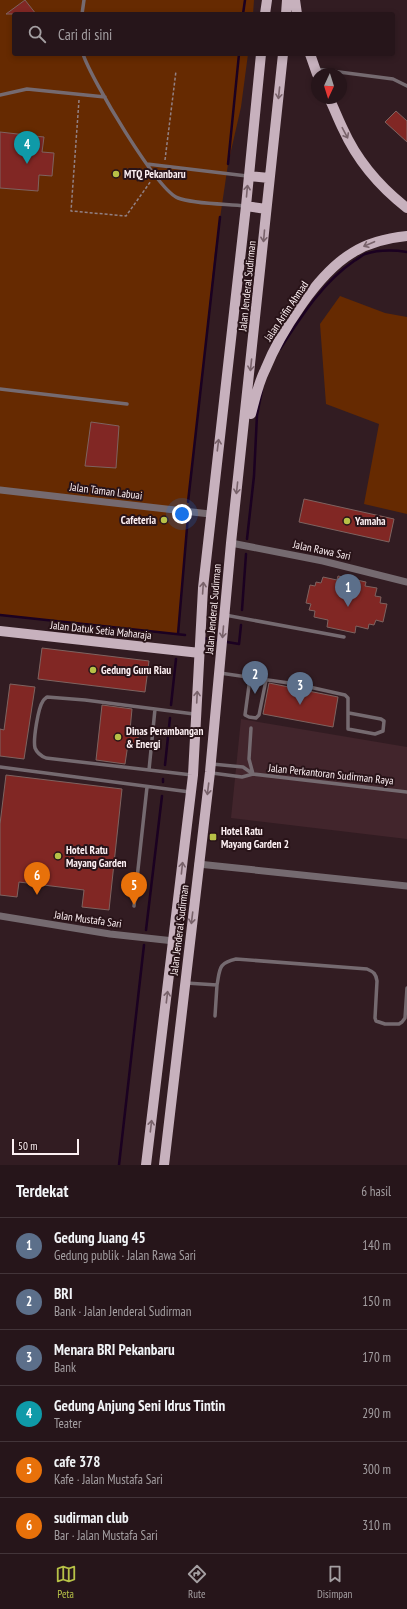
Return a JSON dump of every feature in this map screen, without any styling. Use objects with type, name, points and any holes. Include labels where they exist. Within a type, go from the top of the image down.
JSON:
[{"type":"main road","points":[[265,12],[267,0]]},
{"type":"main road","points":[[286,12],[287,0]]},
{"type":"main road","points":[[295,0],[297,12]]},
{"type":"main road","name":"Jalan Jenderal Sudirman","points":[[146,1165],[193,775],[203,588],[210,514],[246,206],[261,56]]},
{"type":"main road","name":"Jalan Jenderal Sudirman","points":[[164,1165],[210,768],[231,543],[283,56]]},
{"type":"main road","points":[[311,56],[315,68]]},
{"type":"main road","points":[[332,104],[343,130],[360,159],[385,188],[407,208]]},
{"type":"main road","points":[[249,176],[269,178]]},
{"type":"main road","points":[[246,206],[266,208]]},
{"type":"main road","name":"Jalan Arifin Ahmad","points":[[241,450],[257,388],[264,370],[287,330],[326,274],[352,252],[381,240],[407,236]]},
{"type":"main road","name":"Jalan Datuk Setia Maharaja","points":[[0,631],[200,653]]},
{"type":"street","name":"Jalan Taman Labuai","points":[[0,490],[210,514]]},
{"type":"street","name":"Jalan Rawa Sari","points":[[231,543],[322,561],[407,582]]},
{"type":"street","points":[[198,864],[407,886]]},
{"type":"street","name":"Jalan Mustafa Sari","points":[[0,916],[110,934],[174,941]]},
{"type":"lane","points":[[82,12],[84,0]]},
{"type":"lane","points":[[84,56],[93,76],[137,150],[155,176],[177,198],[187,201],[246,206]]},
{"type":"lane","points":[[347,75],[393,79],[407,86]]},
{"type":"lane","points":[[0,95],[27,89],[105,97]]},
{"type":"lane","points":[[147,164],[249,176]]},
{"type":"lane","points":[[0,388],[128,404]]},
{"type":"lane","points":[[224,614],[344,637]]},
{"type":"lane","points":[[219,673],[296,684],[345,695],[348,698],[348,728],[350,730],[375,734],[383,731],[384,721],[381,719],[349,713]]},
{"type":"lane","points":[[250,678],[245,715],[252,718],[256,718],[259,715],[266,680]]},
{"type":"lane","points":[[193,775],[46,758],[40,755],[35,748],[35,738],[41,706],[47,697],[85,700],[196,714]]},
{"type":"lane","points":[[149,770],[156,709]]},
{"type":"lane","points":[[251,728],[249,759],[253,774]]},
{"type":"lane","points":[[0,767],[191,792]]},
{"type":"lane","name":"Jalan Perkantoran Sudirman Raya","points":[[210,768],[243,767],[253,774]]},
{"type":"lane","name":"Jalan Perkantoran Sudirman Raya","points":[[210,768],[242,777],[253,774],[407,792]]},
{"type":"lane","points":[[134,906],[147,787]]},
{"type":"lane","points":[[215,1016],[221,966],[224,962],[236,958],[367,969],[376,975],[377,981],[375,1018],[376,1021],[385,1024],[399,1024],[402,1022],[405,1013],[407,988]]},
{"type":"lane","points":[[185,983],[218,985]]},
{"type":"path","points":[[165,166],[176,71]]},
{"type":"path","points":[[79,95],[71,211],[126,216],[155,176]]},
{"type":"shaded area","points":[[0,0],[254,0],[253,12],[12,12],[12,56],[248,56],[241,107],[228,164],[215,252],[189,498],[178,634],[0,615]]},
{"type":"shaded area","points":[[340,296],[385,313],[407,317],[407,514],[364,504],[379,424],[326,404],[320,324]]},
{"type":"shaded area","points":[[241,719],[407,747],[407,839],[231,818]]},
{"type":"building","points":[[25,0],[34,12],[12,12],[12,14],[6,14]]},
{"type":"building","points":[[396,111],[407,121],[407,142],[385,122]]},
{"type":"building","points":[[0,132],[44,137],[42,152],[54,153],[52,176],[39,175],[38,191],[0,188]]},
{"type":"building","points":[[91,422],[119,426],[116,468],[85,466]]},
{"type":"building","name":"Yamaha","points":[[304,499],[394,519],[389,542],[299,522]]},
{"type":"building","points":[[338,576],[366,582],[365,586],[377,588],[375,596],[381,597],[380,603],[387,604],[383,622],[376,620],[374,625],[369,624],[368,629],[356,626],[355,633],[327,627],[328,620],[314,617],[315,611],[309,610],[311,604],[306,603],[310,585],[315,586],[316,582],[321,583],[323,577],[337,580]]},
{"type":"building","name":"Gedung Guru Riau","points":[[42,648],[149,661],[145,692],[38,679]]},
{"type":"building","points":[[269,683],[338,697],[333,727],[263,714]]},
{"type":"building","points":[[10,684],[35,687],[24,759],[0,756],[0,729],[4,730]]},
{"type":"building","name":"Dinas Perambangan & Energi","points":[[102,705],[132,709],[130,730],[139,731],[137,745],[128,744],[125,764],[96,760]]},
{"type":"building","name":"Hotel Ratu Mayang Garden","points":[[6,775],[122,789],[109,910],[82,907],[84,890],[19,882],[17,897],[0,895],[0,824]]},
{"type":"waterway","points":[[243,12],[245,0]]},
{"type":"waterway","points":[[228,164],[239,56]]},
{"type":"waterway","points":[[188,502],[220,217]]},
{"type":"waterway","points":[[280,349],[313,301],[342,270],[365,254],[386,251],[407,252]]},
{"type":"waterway","points":[[247,539],[254,476],[257,415],[262,390]]},
{"type":"waterway","points":[[178,634],[188,516]]},
{"type":"waterway","points":[[242,610],[246,554]]},
{"type":"waterway","points":[[0,615],[185,635]]},
{"type":"waterway","points":[[227,642],[239,644],[241,625]]},
{"type":"waterway","points":[[203,638],[216,640]]},
{"type":"waterway","points":[[171,705],[176,659]]},
{"type":"waterway","points":[[165,765],[170,718]]},
{"type":"waterway","points":[[146,930],[162,796]]},
{"type":"waterway","points":[[119,1165],[144,945]]},
{"type":"place","name":"Gedung Anjung Seni Idrus Tintin","points":[[27,164]]},
{"type":"place","name":"MTQ Pekanbaru","points":[[116,174]]},
{"type":"place","name":"Cafeteria","points":[[164,520]]},
{"type":"place","name":"Yamaha","points":[[347,521]]},
{"type":"place","name":"Gedung Juang 45","points":[[348,607]]},
{"type":"place","name":"Gedung Guru Riau","points":[[93,670]]},
{"type":"place","name":"BRI","points":[[255,694]]},
{"type":"place","name":"Menara BRI Pekanbaru","points":[[300,705]]},
{"type":"place","name":"Dinas Perambangan & Energi","points":[[118,737]]},
{"type":"place","name":"Hotel Ratu Mayang Garden 2","points":[[213,837]]},
{"type":"place","name":"Hotel Ratu Mayang Garden","points":[[58,856]]},
{"type":"place","name":"sudirman club","points":[[37,895]]},
{"type":"place","name":"cafe 378","points":[[134,905]]}]
